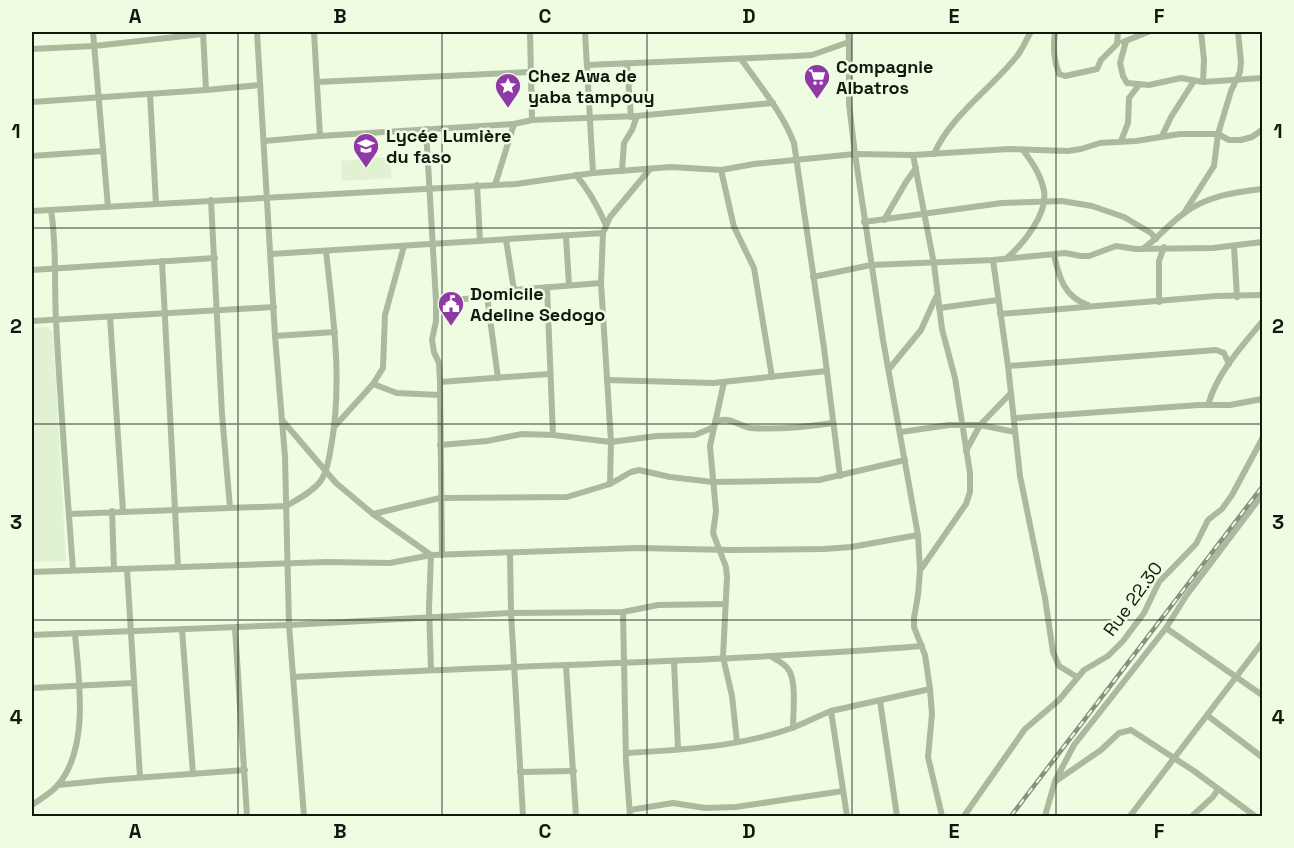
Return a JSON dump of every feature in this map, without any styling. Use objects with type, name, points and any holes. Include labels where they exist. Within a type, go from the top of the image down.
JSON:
[{"type":"street","points":[[93,32],[108,207]]},
{"type":"street","points":[[257,32],[282,420],[289,625],[304,816]]},
{"type":"street","points":[[314,32],[320,136]]},
{"type":"street","points":[[530,32],[532,120]]},
{"type":"street","points":[[585,32],[593,172]]},
{"type":"street","points":[[848,32],[848,84],[864,222],[918,535],[920,570],[914,627],[922,646],[930,689],[932,714],[928,757],[942,816]]},
{"type":"street","points":[[934,154],[939,142],[951,126],[1017,57],[1031,32]]},
{"type":"street","points":[[1054,32],[1057,68],[1062,76],[1093,71],[1117,44],[1148,32]]},
{"type":"street","points":[[1117,44],[1118,32]]},
{"type":"street","points":[[1201,32],[1204,60],[1203,82]]},
{"type":"street","points":[[1144,249],[1184,213],[1213,170],[1218,134],[1231,91],[1240,72],[1238,32]]},
{"type":"street","points":[[32,49],[94,46],[203,33],[206,90]]},
{"type":"street","points":[[1126,41],[1120,63],[1127,83],[1139,85],[1166,83],[1181,78],[1203,82],[1263,78]]},
{"type":"street","points":[[586,65],[812,55],[849,42]]},
{"type":"street","points":[[741,59],[773,103],[794,143],[840,476]]},
{"type":"street","points":[[622,171],[624,142],[632,130],[634,117],[627,63]]},
{"type":"street","points":[[317,82],[530,72]]},
{"type":"street","points":[[1162,135],[1194,81]]},
{"type":"street","points":[[32,102],[260,85]]},
{"type":"street","points":[[1121,141],[1128,123],[1129,98],[1139,85]]},
{"type":"street","points":[[150,94],[156,204]]},
{"type":"street","points":[[264,141],[514,124],[532,120],[634,117],[773,103]]},
{"type":"street","points":[[495,184],[514,124]]},
{"type":"street","points":[[426,129],[436,301],[436,321],[432,340],[439,363],[440,381],[442,555]]},
{"type":"street","points":[[32,211],[516,184],[593,172],[671,167],[721,170],[855,154],[913,155],[1023,150],[1068,151],[1100,143],[1136,141],[1162,135],[1218,134],[1229,140],[1241,140],[1263,130]]},
{"type":"street","points":[[1006,259],[1030,234],[1044,201],[1036,170],[1023,150]]},
{"type":"street","points":[[32,156],[103,151]]},
{"type":"street","points":[[913,155],[934,264],[944,340],[955,378],[970,473],[970,492],[966,504],[920,570]]},
{"type":"street","points":[[884,220],[916,168]]},
{"type":"street","points":[[610,484],[611,442],[601,283],[603,233],[606,225],[630,192],[650,169]]},
{"type":"street","points":[[721,170],[734,227],[754,268],[772,377]]},
{"type":"street","points":[[576,175],[598,207],[606,225]]},
{"type":"street","points":[[477,185],[480,241]]},
{"type":"street","points":[[1184,213],[1223,195],[1263,189]]},
{"type":"street","points":[[211,201],[223,424],[231,508]]},
{"type":"street","points":[[864,222],[1002,203],[1072,201],[1124,217],[1151,233],[1156,239]]},
{"type":"street","points":[[51,210],[73,570]]},
{"type":"street","points":[[271,254],[603,233]]},
{"type":"street","points":[[566,237],[569,285]]},
{"type":"street","points":[[506,240],[514,290]]},
{"type":"street","points":[[813,277],[872,265],[934,264],[1069,253],[1089,256],[1116,246],[1144,249],[1234,246],[1263,242]]},
{"type":"street","points":[[334,427],[373,384],[383,368],[387,302],[404,246]]},
{"type":"street","points":[[1234,246],[1237,297]]},
{"type":"street","points":[[1159,302],[1159,261],[1164,247]]},
{"type":"street","points":[[69,514],[286,506],[313,489],[325,472],[334,427],[338,390],[335,332],[326,251]]},
{"type":"street","points":[[1054,255],[1064,288],[1074,299],[1091,307]]},
{"type":"street","points":[[32,270],[215,258]]},
{"type":"street","points":[[993,260],[1015,418],[1020,476],[1045,598],[1053,651],[1059,666],[1077,677]]},
{"type":"street","points":[[162,261],[178,567]]},
{"type":"street","points":[[436,301],[487,296],[514,290],[601,283]]},
{"type":"street","points":[[547,287],[553,435]]},
{"type":"street","points":[[889,369],[921,330],[937,294]]},
{"type":"street","points":[[1000,314],[1050,308],[1091,307],[1216,296],[1263,295]]},
{"type":"street","points":[[487,296],[498,378]]},
{"type":"street","points":[[939,308],[998,300]]},
{"type":"street","points":[[32,321],[274,307]]},
{"type":"street","points":[[110,317],[123,511]]},
{"type":"street","points":[[1208,405],[1213,390],[1229,364],[1263,322]]},
{"type":"street","points":[[275,336],[335,332]]},
{"type":"street","points":[[1008,366],[1216,350],[1224,353],[1229,364]]},
{"type":"street","points":[[607,380],[723,382],[827,371]]},
{"type":"street","points":[[440,381],[549,374]]},
{"type":"street","points":[[723,382],[710,442],[716,511],[713,533],[727,577],[723,657],[732,696],[737,742]]},
{"type":"street","points":[[373,384],[397,393],[440,395]]},
{"type":"street","points":[[966,451],[980,425],[1011,393]]},
{"type":"street","points":[[1015,418],[1230,405],[1263,399]]},
{"type":"street","points":[[440,445],[487,441],[522,434],[611,442],[657,436],[695,435],[726,419],[745,427],[760,428],[833,423]]},
{"type":"street","points":[[282,420],[325,472],[373,514],[431,555]]},
{"type":"street","points":[[901,432],[938,425],[980,425],[1015,432]]},
{"type":"street","name":"Rue 22.30","points":[[964,816],[1025,729],[1059,700],[1084,670],[1108,656],[1123,641],[1144,613],[1159,582],[1196,544],[1208,520],[1232,495],[1263,439]]},
{"type":"street","points":[[1256,450],[1263,455]]},
{"type":"street","points":[[373,514],[440,498],[567,497],[610,484],[639,470],[670,477],[713,482],[819,480],[905,460]]},
{"type":"street","points":[[1045,816],[1055,781],[1074,745],[1166,628],[1186,596],[1263,495]]},
{"type":"street","points":[[112,511],[114,569]]},
{"type":"street","points":[[32,572],[390,563],[431,555],[638,548],[719,550],[851,547],[918,535]]},
{"type":"street","points":[[510,553],[511,613],[523,816]]},
{"type":"street","points":[[431,555],[429,618],[431,669]]},
{"type":"street","points":[[127,569],[129,630],[140,777]]},
{"type":"street","points":[[32,635],[235,628],[511,613],[623,612],[658,605],[725,604]]},
{"type":"street","points":[[623,612],[622,663],[630,813],[673,803],[705,808],[736,807],[843,791]]},
{"type":"street","points":[[235,628],[247,816]]},
{"type":"street","points":[[1166,628],[1263,695]]},
{"type":"street","points":[[182,629],[193,774]]},
{"type":"street","points":[[32,806],[58,785],[78,744],[79,685],[75,634]]},
{"type":"street","points":[[1130,816],[1263,643]]},
{"type":"street","points":[[293,677],[431,669],[674,662],[723,657],[922,646]]},
{"type":"street","points":[[772,656],[784,664],[791,673],[793,728]]},
{"type":"street","points":[[674,662],[678,749]]},
{"type":"street","points":[[566,666],[576,816]]},
{"type":"street","points":[[32,688],[133,683]]},
{"type":"street","points":[[626,753],[737,742],[793,728],[831,711],[930,689]]},
{"type":"street","points":[[880,701],[897,816]]},
{"type":"street","points":[[831,711],[846,816]]},
{"type":"street","points":[[1208,716],[1263,758]]},
{"type":"street","points":[[1055,781],[1101,750],[1119,733],[1128,730],[1174,758],[1255,816]]},
{"type":"street","points":[[58,785],[245,770]]},
{"type":"street","points":[[519,772],[574,771]]},
{"type":"street","points":[[1192,816],[1213,797],[1218,789]]},
{"type":"shaded area","name":"Lycée Lumière du faso","points":[[389,157],[392,178],[342,181],[341,161]]},
{"type":"shaded area","points":[[47,327],[53,332],[66,561],[32,562],[32,328]]},
{"type":"railway","points":[[1011,816],[1262,487]]},
{"type":"place","name":"Compagnie Albatros","points":[[817,100]]},
{"type":"place","name":"Chez Awa de yaba tampouy","points":[[508,109]]},
{"type":"place","name":"Lycée Lumière du faso","points":[[366,169]]},
{"type":"place","name":"Domicile Adeline Sedogo","points":[[451,327]]}]
